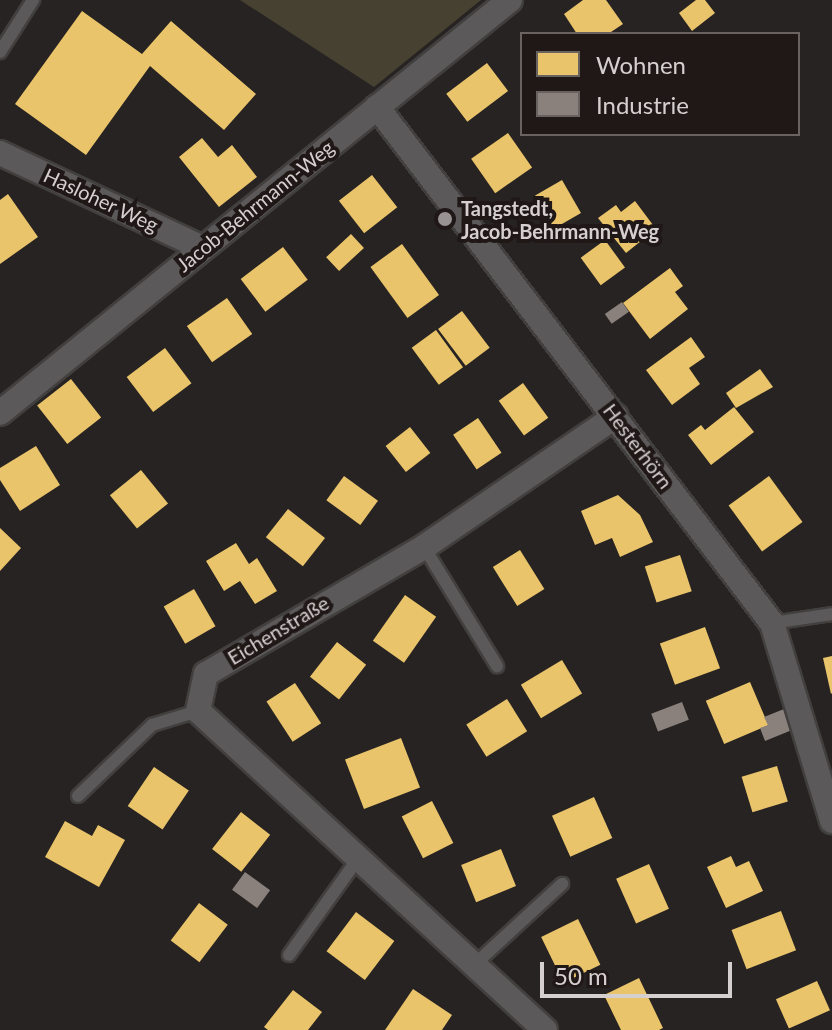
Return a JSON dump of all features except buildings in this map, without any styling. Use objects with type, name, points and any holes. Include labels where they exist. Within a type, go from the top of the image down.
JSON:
[{"type":"street","name":"Jacob-Behrmann-Weg","points":[[0,413],[510,0]]},
{"type":"street","name":"Hesterhörn","points":[[377,107],[772,623],[832,821]]},
{"type":"street","name":"Hasloher Weg","points":[[0,153],[203,248]]},
{"type":"street","name":"Eichenstraße","points":[[198,711],[206,674],[424,547],[616,416]]},
{"type":"street","points":[[198,711],[545,1030]]},
{"type":"lane","points":[[0,52],[33,0]]},
{"type":"lane","points":[[424,547],[497,666]]},
{"type":"lane","points":[[772,623],[832,614]]},
{"type":"lane","points":[[78,796],[152,725],[198,711]]},
{"type":"lane","points":[[289,955],[357,860]]},
{"type":"lane","points":[[474,965],[562,884]]},
{"type":"shaded area","points":[[240,0],[481,0],[374,87]]},
{"type":"place","name":"Tangstedt, Jacob-Behrmann-Weg","points":[[445,219]]}]
